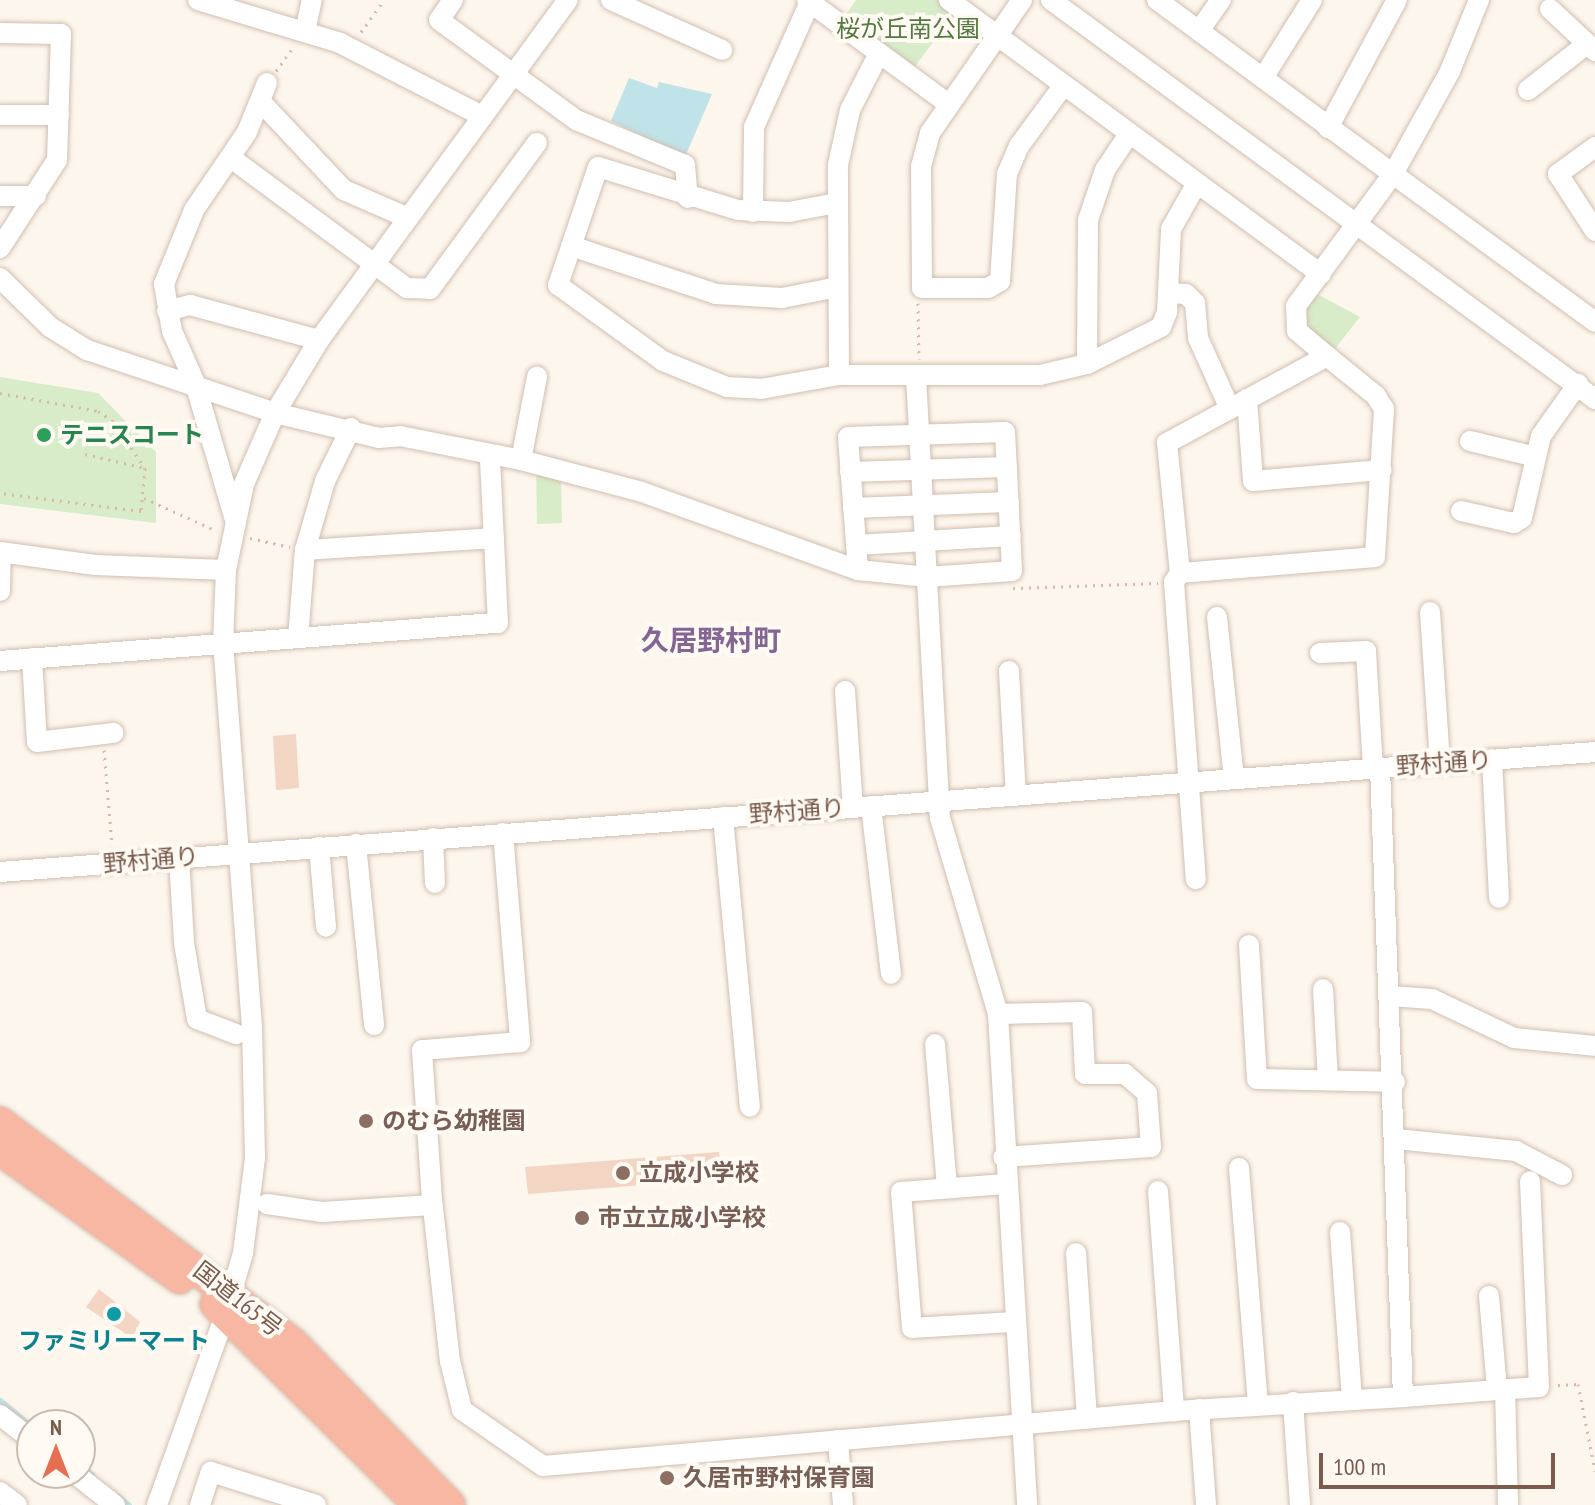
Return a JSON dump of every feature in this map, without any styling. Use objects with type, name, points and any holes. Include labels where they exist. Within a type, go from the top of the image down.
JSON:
[{"type":"highway","name":"国道165号","points":[[0,1122],[343,1390],[450,1505]]},
{"type":"highway","name":"国道165号","points":[[0,1150],[229,1303],[419,1505]]},
{"type":"street","points":[[305,32],[312,0]]},
{"type":"street","points":[[453,0],[439,20],[576,120],[685,165],[688,198]]},
{"type":"street","points":[[157,1505],[229,1303],[252,1201],[256,1135],[223,644],[226,570],[275,413],[319,340],[568,0]]},
{"type":"street","points":[[611,0],[722,50]]},
{"type":"street","points":[[949,0],[1321,274]]},
{"type":"street","points":[[1022,0],[946,102],[923,155],[922,288],[988,288],[1002,278],[1007,174],[1019,146],[1063,86]]},
{"type":"street","points":[[1051,0],[1595,399]]},
{"type":"street","points":[[1157,0],[1595,322]]},
{"type":"street","points":[[1199,31],[1221,0]]},
{"type":"street","points":[[1263,78],[1312,0]]},
{"type":"street","points":[[1328,128],[1397,0]]},
{"type":"street","points":[[1177,578],[1375,557],[1385,416],[1380,400],[1301,335],[1294,320],[1296,306],[1393,174],[1450,71],[1479,0]]},
{"type":"street","points":[[753,212],[754,127],[808,1],[946,102]]},
{"type":"street","points":[[211,2],[348,47],[482,116]]},
{"type":"street","points":[[1528,90],[1591,47],[1550,9]]},
{"type":"street","points":[[0,33],[61,34],[57,160],[0,248]]},
{"type":"street","points":[[839,375],[837,203],[842,138],[859,89],[879,53]]},
{"type":"street","points":[[238,532],[195,383],[167,311],[167,271],[231,158],[264,92],[344,190],[408,218]]},
{"type":"street","points":[[0,115],[59,115]]},
{"type":"street","points":[[1087,364],[1088,220],[1105,170],[1129,134]]},
{"type":"street","points":[[231,158],[407,288],[430,289],[537,143]]},
{"type":"street","points":[[1595,147],[1558,174],[1595,231]]},
{"type":"street","points":[[837,203],[789,212],[753,212],[688,198],[598,167],[558,285],[691,376],[761,389],[839,375],[1040,375],[1087,364],[1156,333],[1167,312],[1171,229],[1197,183]]},
{"type":"street","points":[[0,196],[36,196]]},
{"type":"street","points":[[571,246],[716,294],[782,298],[838,287]]},
{"type":"street","points":[[0,278],[50,327],[87,350],[195,383],[275,413],[351,428],[379,438],[400,436],[490,457],[521,460],[642,492],[858,570],[898,575],[927,585],[1012,571],[1005,432],[848,437],[858,570]]},
{"type":"street","points":[[1169,293],[1186,294],[1195,303],[1198,338],[1238,404],[1253,481],[1382,470]]},
{"type":"street","points":[[167,311],[190,305],[319,340]]},
{"type":"street","points":[[1196,879],[1167,443],[1327,356]]},
{"type":"street","points":[[920,376],[923,505],[939,802],[998,1014],[1003,1157],[1027,1505]]},
{"type":"street","points":[[521,460],[537,377]]},
{"type":"street","points":[[1461,511],[1514,523],[1522,518],[1541,436],[1578,384]]},
{"type":"street","points":[[298,638],[305,550],[325,481],[351,428]]},
{"type":"street","points":[[1470,441],[1536,457]]},
{"type":"street","points":[[0,661],[498,623],[490,457]]},
{"type":"street","points":[[850,472],[1007,467]]},
{"type":"street","points":[[853,508],[1009,502]]},
{"type":"street","points":[[856,545],[1011,536]]},
{"type":"street","points":[[305,550],[494,538]]},
{"type":"street","points":[[0,591],[0,552],[95,565],[226,570]]},
{"type":"street","points":[[1430,612],[1440,763]]},
{"type":"street","points":[[1217,617],[1234,779]]},
{"type":"street","points":[[1320,653],[1366,651],[1395,1082],[1403,1397]]},
{"type":"street","points":[[32,658],[37,742],[108,733]]},
{"type":"street","points":[[1009,671],[1016,795]]},
{"type":"street","points":[[845,691],[891,974]]},
{"type":"street","name":"野村通り","points":[[0,872],[1595,752]]},
{"type":"street","points":[[1492,759],[1499,898]]},
{"type":"street","points":[[723,817],[750,1107]]},
{"type":"street","points":[[503,833],[520,1042],[422,1050],[432,1205],[450,1361],[462,1410],[543,1466],[1199,1409],[1539,1387],[1530,1181]]},
{"type":"street","points":[[433,838],[435,883]]},
{"type":"street","points":[[356,844],[374,1025]]},
{"type":"street","points":[[319,847],[326,927]]},
{"type":"street","points":[[179,858],[184,943],[197,1019],[236,1034]]},
{"type":"street","points":[[1249,945],[1257,1079],[1395,1082]]},
{"type":"street","points":[[1323,989],[1328,1080]]},
{"type":"street","points":[[1390,996],[1432,999],[1514,1038],[1595,1046]]},
{"type":"street","points":[[998,1014],[1082,1012],[1085,1074],[1125,1074],[1147,1093],[1151,1147],[1003,1157]]},
{"type":"street","points":[[935,1044],[947,1188]]},
{"type":"street","points":[[1396,1139],[1516,1151],[1562,1175]]},
{"type":"street","points":[[1239,1168],[1258,1405]]},
{"type":"street","points":[[1005,1184],[901,1192],[912,1328],[1014,1322]]},
{"type":"street","points":[[1158,1191],[1174,1411]]},
{"type":"street","points":[[267,1204],[322,1212],[432,1205]]},
{"type":"street","points":[[1340,1232],[1352,1398]]},
{"type":"street","points":[[1076,1253],[1087,1419]]},
{"type":"street","points":[[1489,1296],[1501,1390],[1508,1505]]},
{"type":"street","points":[[1293,1402],[1300,1505]]},
{"type":"street","points":[[1199,1409],[1206,1505]]},
{"type":"street","points":[[0,1415],[16,1428]]},
{"type":"street","points":[[838,1440],[843,1505]]},
{"type":"street","points":[[200,1505],[211,1472],[290,1501],[316,1505]]},
{"type":"street","points":[[94,1489],[115,1505]]},
{"type":"street","points":[[0,1492],[17,1505]]},
{"type":"path","points":[[348,47],[384,0]]},
{"type":"path","points":[[264,92],[305,32]]},
{"type":"path","points":[[920,376],[922,288]]},
{"type":"path","points":[[0,393],[98,411],[113,421],[145,468],[141,511],[0,493]]},
{"type":"path","points":[[85,454],[145,468]]},
{"type":"path","points":[[144,498],[238,532],[305,550]]},
{"type":"path","points":[[1012,571],[1013,591],[1177,578]]},
{"type":"path","points":[[108,733],[113,863]]},
{"type":"path","points":[[1539,1387],[1578,1384],[1595,1471]]},
{"type":"green space","name":"桜が丘南公園","points":[[856,0],[939,0],[956,12],[913,69],[844,17]]},
{"type":"green space","points":[[1317,294],[1360,317],[1334,350],[1307,329],[1303,311]]},
{"type":"green space","points":[[0,377],[98,393],[156,452],[156,523],[0,504]]},
{"type":"green space","points":[[536,468],[561,477],[562,523],[537,524]]},
{"type":"water","points":[[629,78],[657,88],[659,82],[712,94],[685,157],[611,121]]},
{"type":"building","points":[[296,734],[299,788],[276,790],[273,736]]},
{"type":"building","name":"立成小学校","points":[[719,1152],[721,1179],[528,1194],[525,1167]]},
{"type":"building","name":"ファミリーマート","points":[[99,1289],[140,1322],[132,1338],[86,1307]]},
{"type":"waterway","points":[[0,1400],[16,1413]]},
{"type":"waterway","points":[[118,1496],[129,1505]]},
{"type":"place","name":"テニスコート","points":[[44,435]]},
{"type":"place","name":"のむら幼稚園","points":[[366,1121]]},
{"type":"place","name":"立成小学校","points":[[623,1173]]},
{"type":"place","name":"市立立成小学校","points":[[582,1218]]},
{"type":"place","name":"ファミリーマート","points":[[114,1314]]},
{"type":"place","name":"久居市野村保育園","points":[[667,1478]]},
{"type":"district","name":"久居野村町","points":[[711,640]]}]
